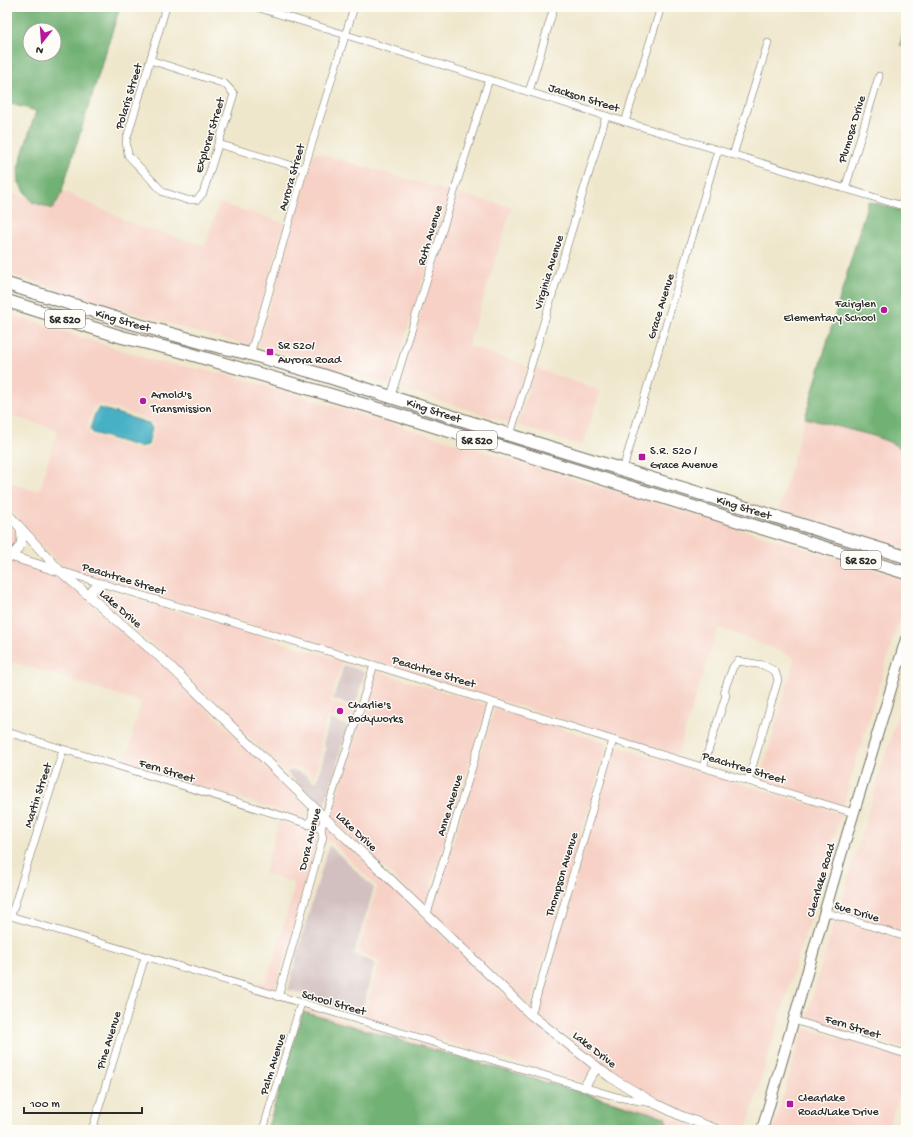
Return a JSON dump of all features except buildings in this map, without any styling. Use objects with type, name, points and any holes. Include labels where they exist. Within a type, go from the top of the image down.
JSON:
[{"type":"main road","name":"King Street","points":[[7,284],[128,322],[316,373],[510,435],[906,557]]},
{"type":"main road","name":"King Street","points":[[7,301],[122,336],[180,351],[374,407],[906,574]]},
{"type":"main road","points":[[85,325],[106,322],[150,335],[160,330]]},
{"type":"main road","points":[[180,351],[189,349],[236,359],[243,358],[250,354]]},
{"type":"main road","points":[[374,407],[378,404],[503,440],[510,435]]},
{"type":"main road","points":[[506,449],[521,446],[638,481],[647,476]]},
{"type":"main road","name":"Clearlake Road","points":[[762,1130],[793,1020],[906,639]]},
{"type":"street","name":"Polaris Street","points":[[166,7],[126,141],[128,155],[163,192],[187,200],[197,200]]},
{"type":"street","name":"Jackson Street","points":[[256,7],[625,122],[906,207]]},
{"type":"street","name":"Aurora Street","points":[[250,354],[304,169],[354,7]]},
{"type":"street","points":[[529,92],[554,7]]},
{"type":"street","points":[[625,122],[661,7]]},
{"type":"street","points":[[733,154],[768,43]]},
{"type":"street","name":"Explorer Street","points":[[150,60],[225,84],[234,94],[203,193],[197,200]]},
{"type":"street","name":"Plumosa Drive","points":[[845,189],[879,76]]},
{"type":"street","name":"Ruth Avenue","points":[[391,396],[489,79]]},
{"type":"street","name":"Virginia Avenue","points":[[510,435],[606,116]]},
{"type":"street","points":[[218,144],[304,169]]},
{"type":"street","name":"Grace Avenue","points":[[623,469],[718,150]]},
{"type":"street","name":"Lake Drive","points":[[7,513],[60,571],[169,665],[313,807],[427,914],[531,1015],[610,1077],[656,1104],[681,1116],[718,1130]]},
{"type":"street","points":[[9,555],[19,549],[23,541],[21,529]]},
{"type":"street","name":"Peachtree Street","points":[[9,555],[374,665],[613,740],[854,813]]},
{"type":"street","points":[[93,600],[90,594],[96,586],[103,584]]},
{"type":"street","points":[[703,767],[726,695],[724,691],[733,667],[738,661],[763,666],[775,671],[778,680],[748,781]]},
{"type":"street","name":"Dora Avenue","points":[[278,997],[323,837],[321,829],[374,665]]},
{"type":"street","name":"Anne Avenue","points":[[427,914],[492,702]]},
{"type":"street","name":"Fern Street","points":[[7,732],[309,824],[321,829]]},
{"type":"street","name":"Thompson Avenue","points":[[531,1015],[613,740]]},
{"type":"street","name":"Martin Street","points":[[9,916],[63,750]]},
{"type":"street","points":[[309,824],[312,818],[313,807]]},
{"type":"street","name":"Sue Drive","points":[[825,912],[906,938]]},
{"type":"street","name":"School Street","points":[[9,916],[617,1097],[656,1104]]},
{"type":"street","name":"Pine Avenue","points":[[92,1130],[145,957]]},
{"type":"street","name":"Palm Avenue","points":[[263,1130],[301,1004]]},
{"type":"street","name":"Fern Street","points":[[793,1020],[906,1054]]},
{"type":"street","points":[[584,1087],[597,1067]]},
{"type":"shaded area","points":[[314,152],[450,192],[390,385],[308,360],[258,347]]},
{"type":"shaded area","points":[[63,191],[138,226],[205,246],[219,203],[285,223],[250,345],[189,330],[7,273],[7,193],[29,198],[32,202],[52,209]]},
{"type":"shaded area","points":[[458,194],[512,207],[468,346],[527,366],[510,423],[398,387]]},
{"type":"shaded area","points":[[7,313],[155,361],[230,375],[906,579],[906,597],[843,805],[760,780],[794,658],[721,628],[717,631],[677,755],[371,660],[62,567],[24,526],[24,523],[22,524],[7,506],[7,482],[36,491],[40,489],[57,431],[7,414]],"holes":[[[100,404],[150,420],[155,426],[150,448],[140,450],[90,435],[87,429],[93,408]]]},
{"type":"shaded area","points":[[535,368],[601,391],[582,446],[518,425]]},
{"type":"shaded area","points":[[805,418],[874,436],[906,451],[906,547],[779,509]]},
{"type":"shaded area","points":[[7,520],[17,531],[18,541],[16,546],[10,551],[7,550]]},
{"type":"shaded area","points":[[7,559],[10,562],[12,561],[57,575],[90,603],[91,606],[92,605],[166,668],[309,809],[307,819],[125,764],[141,702],[7,660]]},
{"type":"shaded area","points":[[102,589],[368,668],[368,670],[366,668],[345,662],[342,662],[341,664],[330,700],[332,703],[355,710],[351,724],[331,716],[327,717],[320,743],[322,749],[314,778],[307,771],[294,766],[283,771],[172,661],[96,597],[95,594],[98,590]]},
{"type":"shaded area","points":[[344,665],[365,672],[355,706],[333,699]]},
{"type":"shaded area","points":[[376,671],[487,705],[425,906],[330,817]]},
{"type":"shaded area","points":[[906,687],[906,933],[838,912]]},
{"type":"shaded area","points":[[495,708],[608,743],[529,1007],[431,913]]},
{"type":"shaded area","points":[[330,719],[348,726],[324,807],[286,772],[294,770],[306,775],[312,781],[317,782],[326,748],[323,744]]},
{"type":"shaded area","points":[[616,746],[841,814],[746,1130],[732,1130],[696,1118],[661,1101],[612,1073],[535,1013]]},
{"type":"shaded area","points":[[279,820],[318,833],[319,837],[275,991],[257,986],[258,981],[264,983],[267,980],[295,886],[292,882],[264,874]]},
{"type":"shaded area","points":[[326,826],[388,883],[422,917],[425,918],[526,1016],[526,1018],[592,1068],[583,1082],[362,1017],[364,1015],[379,963],[377,960],[358,952],[377,887],[332,842],[329,841],[326,844],[311,893],[327,838],[325,829]]},
{"type":"shaded area","points":[[329,845],[374,888],[354,954],[375,963],[361,1014],[288,990]]},
{"type":"shaded area","points":[[835,920],[906,942],[906,1049],[806,1019]]},
{"type":"shaded area","points":[[304,1009],[585,1093],[586,1092],[616,1101],[655,1108],[704,1130],[669,1130],[665,1117],[303,1012]]},
{"type":"shaded area","points":[[804,1028],[906,1058],[906,1079],[887,1130],[773,1130]]},
{"type":"green space","points":[[9,7],[120,7],[62,190],[63,191],[53,209],[32,202],[19,183],[18,168],[36,111],[7,103],[7,13]]},
{"type":"green space","points":[[906,24],[906,47],[900,45]]},
{"type":"green space","points":[[868,201],[906,212],[906,451],[874,436],[805,418]]},
{"type":"green space","points":[[303,1012],[665,1117],[669,1130],[267,1130]]},
{"type":"water","points":[[100,408],[148,423],[152,428],[148,445],[139,447],[93,433],[90,429],[96,411]]},
{"type":"place","name":"Fairglen Elementary School","points":[[884,310]]},
{"type":"place","name":"SR 520/ Aurora Road","points":[[270,352]]},
{"type":"place","name":"Arnold's Transmission","points":[[143,401]]},
{"type":"place","name":"S.R. 520 / Grace Avenue","points":[[642,457]]},
{"type":"place","name":"Charlie's Bodyworks","points":[[340,711]]},
{"type":"place","name":"Clearlake Road/Lake Drive","points":[[790,1104]]}]
